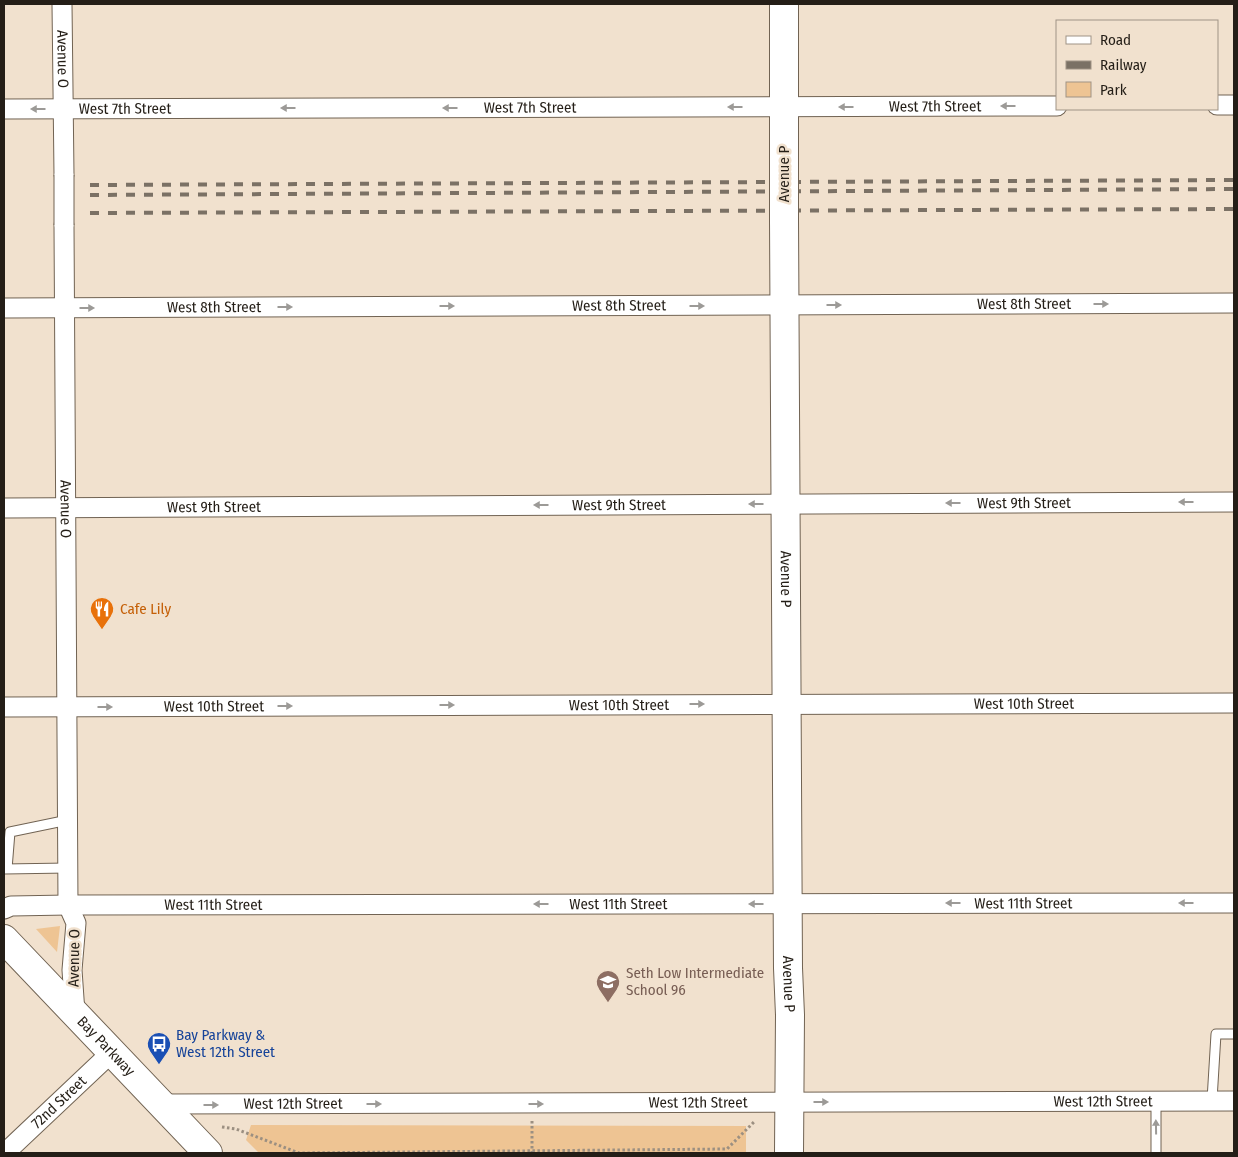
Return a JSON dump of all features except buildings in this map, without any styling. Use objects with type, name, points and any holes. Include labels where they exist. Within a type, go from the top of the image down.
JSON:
[{"type":"main road","name":"Avenue P","points":[[784,4],[788,968],[790,1015],[789,1153]]},
{"type":"main road","name":"Bay Parkway","points":[[4,940],[208,1153]]},
{"type":"street","name":"Avenue O","points":[[62,4],[68,905],[76,923],[72,970],[75,1013]]},
{"type":"street","points":[[1218,105],[1234,105]]},
{"type":"street","name":"West 7th Street","points":[[4,109],[1056,106]]},
{"type":"street","name":"West 8th Street","points":[[4,308],[1234,303]]},
{"type":"street","name":"West 9th Street","points":[[4,508],[1234,502]]},
{"type":"street","name":"West 10th Street","points":[[4,707],[1234,703]]},
{"type":"street","name":"West 11th Street","points":[[4,908],[11,906],[68,905],[1234,903]]},
{"type":"street","name":"72nd Street","points":[[5,1153],[112,1052]]},
{"type":"street","name":"West 12th Street","points":[[162,1104],[1234,1101]]},
{"type":"lane","points":[[68,820],[7,832],[5,869],[68,868]]},
{"type":"lane","points":[[1212,1100],[1216,1034],[1234,1034]]},
{"type":"lane","points":[[1156,1102],[1156,1153]]},
{"type":"path","points":[[532,1121],[532,1152]]},
{"type":"path","points":[[723,1153],[756,1121]]},
{"type":"path","points":[[222,1127],[236,1129],[299,1153],[702,1151],[726,1149]]},
{"type":"green space","points":[[60,926],[57,952],[36,929]]},
{"type":"green space","points":[[251,1125],[746,1126],[746,1153],[259,1153],[246,1140]]},
{"type":"railway","points":[[90,185],[1234,180]]},
{"type":"railway","points":[[90,195],[1234,189]]},
{"type":"railway","points":[[90,213],[1234,209]]},
{"type":"place","name":"Cafe Lily","points":[[102,630]]},
{"type":"place","name":"Seth Low Intermediate School 96","points":[[608,1003]]},
{"type":"place","name":"Bay Parkway & West 12th Street","points":[[159,1065]]}]
